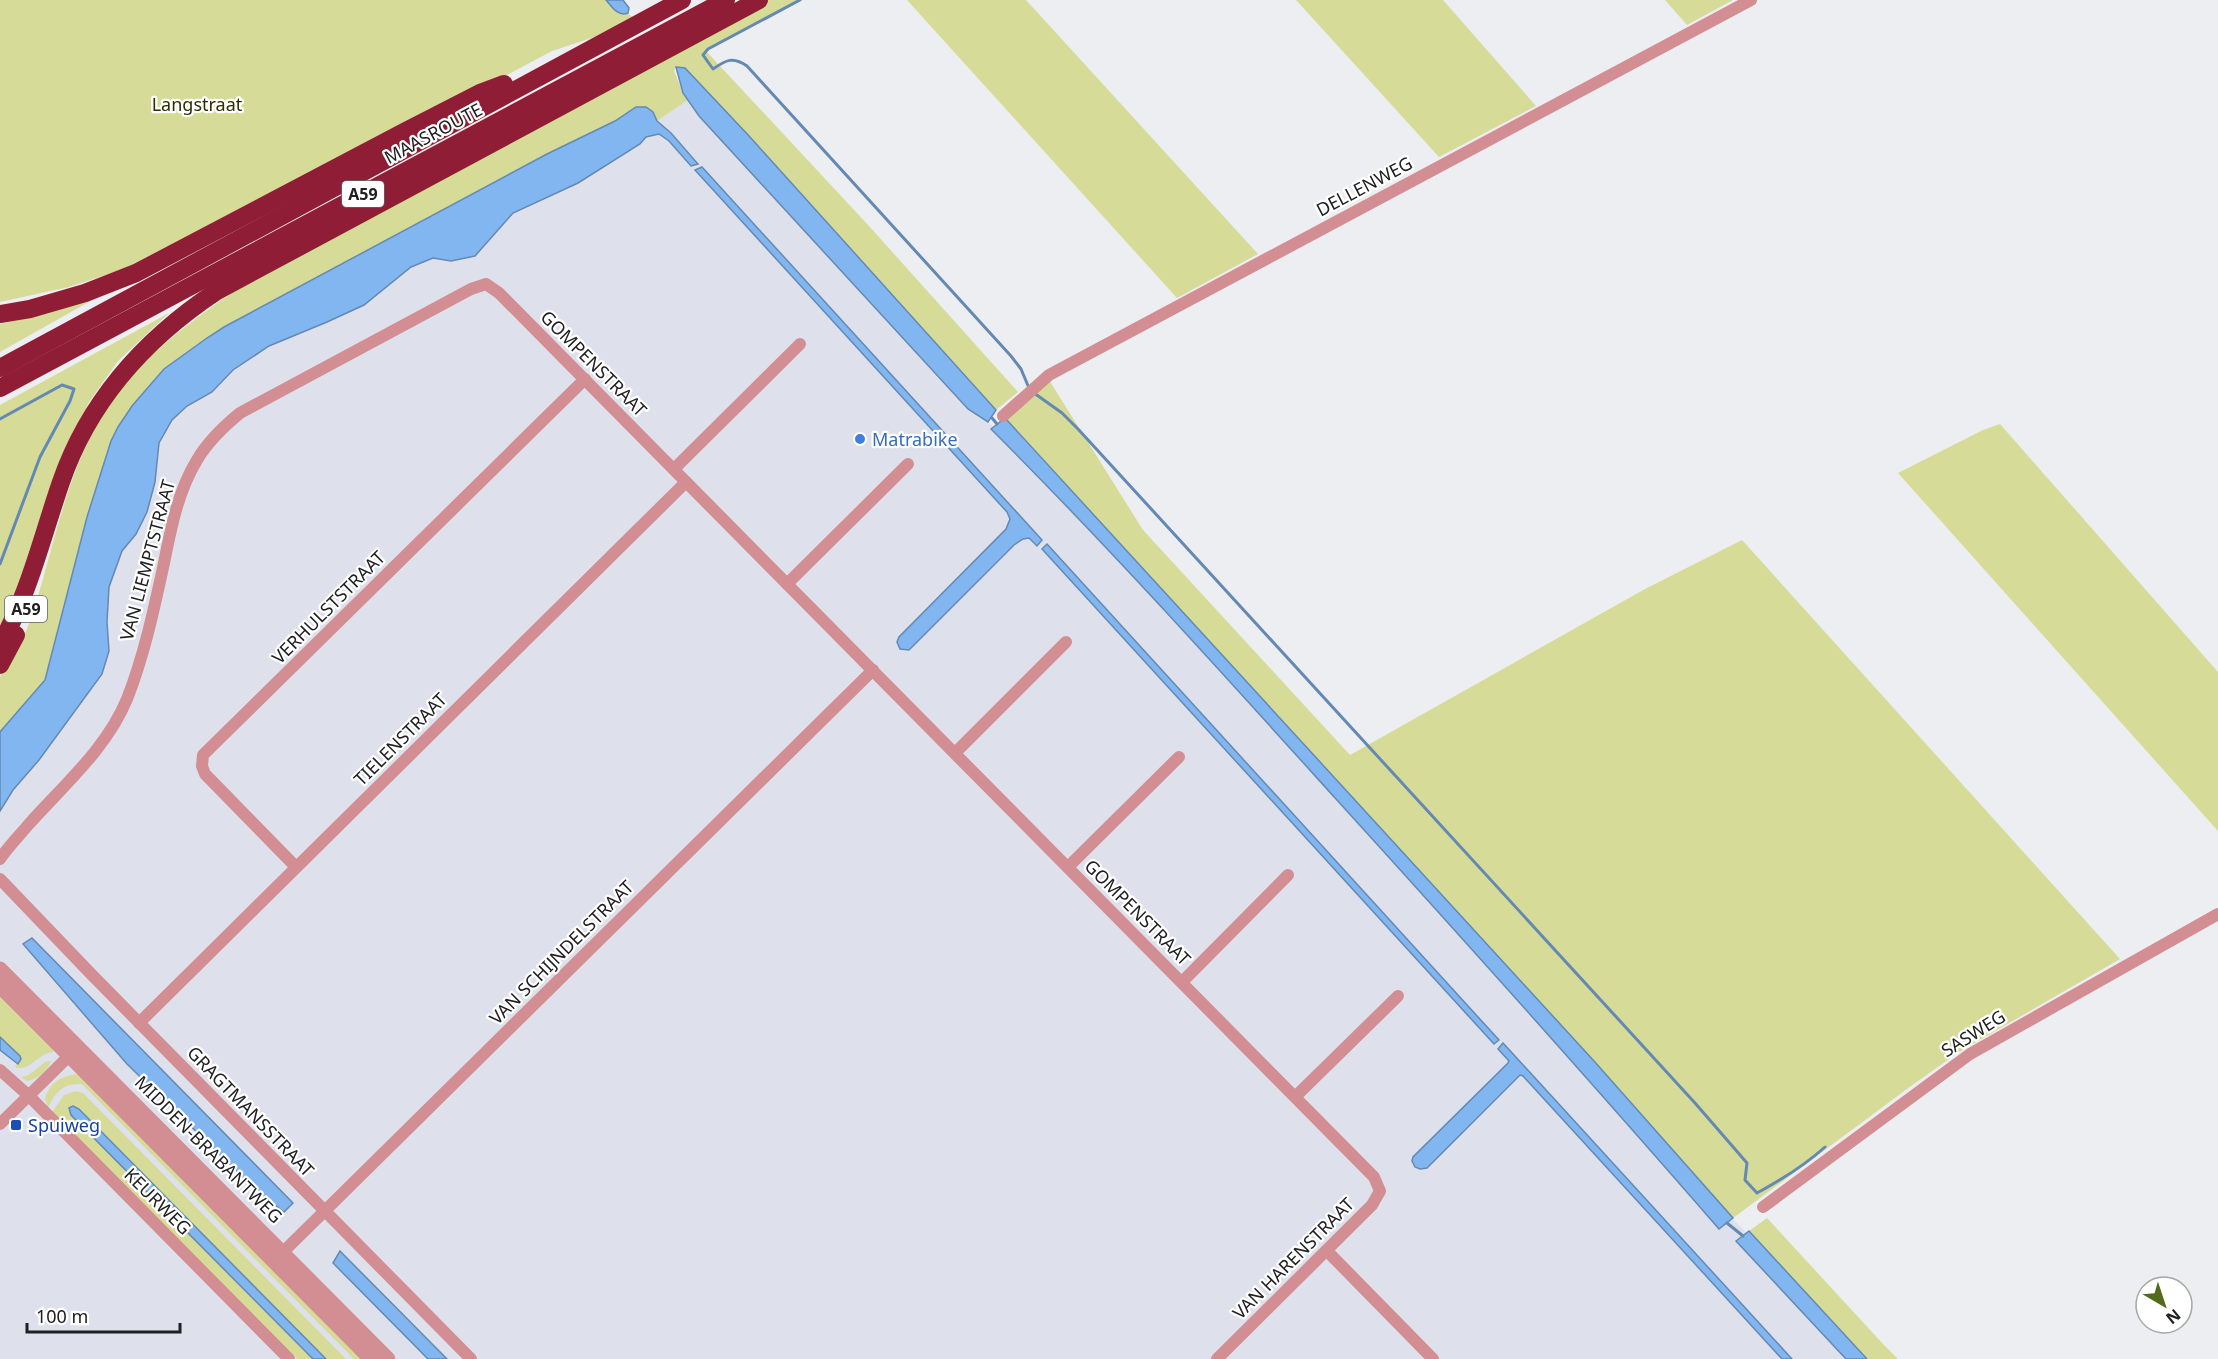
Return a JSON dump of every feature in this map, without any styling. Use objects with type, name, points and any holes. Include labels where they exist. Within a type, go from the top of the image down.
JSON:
[{"type":"highway","name":"MAASROUTE","points":[[0,368],[682,0]]},
{"type":"highway","name":"MAASROUTE","points":[[0,388],[726,0]]},
{"type":"highway","name":"A59","points":[[0,645],[17,611],[69,460],[93,414],[123,372],[178,318],[227,285],[759,0]]},
{"type":"highway","name":"A59","points":[[0,314],[30,309],[85,293],[136,273],[471,98],[571,59]]},
{"type":"highway","name":"A59","points":[[0,665],[14,640],[27,607],[40,549]]},
{"type":"street","name":"DELLENWEG","points":[[1003,416],[1049,375],[1751,0]]},
{"type":"street","name":"GOMPENSTRAAT","points":[[486,284],[499,293],[585,379],[1374,1177]]},
{"type":"street","name":"VAN LIEMPTSTRAAT","points":[[0,859],[98,747],[117,720],[127,698],[148,632],[173,520],[193,466],[208,442],[240,413],[261,401],[471,289],[486,284]]},
{"type":"street","points":[[674,469],[800,344]]},
{"type":"street","name":"VERHULSTSTRAAT","points":[[296,867],[205,774],[202,766],[203,755],[585,379]]},
{"type":"street","points":[[788,584],[908,464]]},
{"type":"street","name":"TIELENSTRAAT","points":[[139,1023],[686,482]]},
{"type":"street","points":[[955,753],[1066,642]]},
{"type":"street","name":"VAN SCHIJNDELSTRAAT","points":[[279,1256],[873,670]]},
{"type":"street","name":"GOMPENSTRAAT","points":[[1068,867],[1179,757]]},
{"type":"street","name":"GOMPENSTRAAT","points":[[1182,982],[1288,875]]},
{"type":"street","name":"GRAGTMANSSTRAAT","points":[[3,884],[471,1359]]},
{"type":"street","name":"SASWEG","points":[[1763,1207],[1970,1054],[2218,914]]},
{"type":"street","name":"MIDDEN-BRABANTWEG","points":[[0,969],[74,1051],[279,1256],[388,1359]]},
{"type":"street","name":"MIDDEN-BRABANTWEG","points":[[0,986],[74,1051]]},
{"type":"street","points":[[1295,1096],[1398,996]]},
{"type":"street","points":[[0,1124],[74,1051]]},
{"type":"street","name":"KEURWEG","points":[[0,1070],[28,1095],[284,1357]]},
{"type":"street","name":"VAN HARENSTRAAT","points":[[1217,1359],[1372,1205],[1380,1191],[1374,1177]]},
{"type":"street","points":[[1327,1251],[1433,1359]]},
{"type":"street","name":"MIDDEN-BRABANTWEG","points":[[279,1256],[371,1359]]},
{"type":"shaded area","points":[[688,100],[1864,1359],[0,1359],[0,811],[13,790],[39,760],[102,674],[109,651],[107,622],[109,587],[122,551],[136,534],[155,482],[159,443],[172,420],[187,406],[212,392],[233,370],[269,346],[327,322],[381,291],[411,267],[433,258],[451,261],[474,256],[513,213],[578,183],[640,145],[646,137],[659,134],[669,141],[691,166],[698,163],[657,121]]},
{"type":"green space","name":"Langstraat","points":[[0,0],[622,0],[624,15],[628,13],[635,20],[616,30],[552,51],[133,266],[69,287],[0,302]]},
{"type":"green space","points":[[767,0],[802,0],[706,51],[869,226],[1018,392],[996,410],[750,137],[685,68],[676,67],[674,71],[688,100],[657,121],[653,112],[636,107],[615,121],[547,154],[224,327],[164,369],[132,406],[111,441],[87,517],[45,680],[0,732],[0,677],[17,652],[29,624],[66,500],[85,449],[111,402],[152,355],[185,327],[236,290],[610,90]]},
{"type":"green space","points":[[907,0],[1026,0],[1258,254],[1177,298]]},
{"type":"green space","points":[[1296,0],[1443,0],[1536,106],[1439,157]]},
{"type":"green space","points":[[1665,0],[1733,0],[1687,25]]},
{"type":"green space","points":[[103,294],[0,352],[0,324],[45,314]]},
{"type":"green space","points":[[169,313],[118,361],[89,402],[58,466],[17,592],[0,633],[0,405]]},
{"type":"green space","points":[[1049,380],[1143,530],[1350,755],[1645,589],[1742,540],[2120,959],[1959,1052],[1733,1218],[1594,1061],[1005,418]]},
{"type":"green space","points":[[2000,424],[2218,672],[2218,831],[1898,473],[1983,430]]},
{"type":"green space","points":[[0,992],[53,1049],[53,1052],[47,1053],[25,1067],[15,1067],[20,1056],[0,1037]]},
{"type":"green space","points":[[47,1061],[51,1061],[45,1071],[38,1076],[27,1081],[21,1077],[32,1073]]},
{"type":"green space","points":[[77,1074],[86,1077],[368,1359],[354,1359],[82,1084],[70,1085],[61,1089],[48,1108],[45,1099],[49,1089],[66,1076]]},
{"type":"green space","points":[[76,1091],[83,1093],[346,1359],[326,1359],[79,1109],[73,1106],[71,1115],[313,1359],[297,1359],[52,1112],[64,1095]]},
{"type":"green space","points":[[1767,1218],[1898,1359],[1867,1359],[1749,1231]]},
{"type":"water","points":[[606,0],[623,0],[629,8],[628,13],[621,14]]},
{"type":"water","points":[[676,67],[685,68],[750,137],[996,410],[988,422],[968,409],[699,116],[683,93]]},
{"type":"water","points":[[636,107],[646,107],[653,112],[657,121],[671,133],[698,164],[691,166],[669,141],[659,134],[646,137],[640,144],[578,183],[513,213],[475,256],[451,261],[433,258],[411,267],[364,305],[269,346],[233,370],[212,392],[187,406],[172,420],[159,443],[155,482],[147,512],[136,534],[122,551],[109,587],[107,622],[109,651],[102,674],[39,760],[13,790],[0,811],[0,732],[45,680],[87,517],[111,441],[132,406],[164,369],[224,327],[547,154],[615,121]]},
{"type":"water","points":[[702,167],[1042,540],[1037,546],[1029,538],[1014,545],[909,650],[900,649],[897,642],[899,637],[1006,529],[1010,519],[1007,512],[695,170]]},
{"type":"water","points":[[1005,418],[1594,1061],[1733,1218],[1719,1229],[1481,959],[1209,658],[1123,565],[991,429]]},
{"type":"water","points":[[1047,544],[1499,1040],[1494,1044],[1042,549]]},
{"type":"water","points":[[32,938],[293,1203],[284,1212],[256,1190],[127,1064],[23,944]]},
{"type":"water","points":[[0,1037],[20,1056],[18,1064],[0,1050]]},
{"type":"water","points":[[1503,1043],[1792,1359],[1782,1359],[1523,1076],[1520,1075],[1427,1168],[1415,1167],[1413,1157],[1508,1063],[1509,1061],[1498,1049]]},
{"type":"water","points":[[73,1106],[79,1109],[326,1359],[313,1359],[71,1115],[69,1108]]},
{"type":"water","points":[[1749,1231],[1867,1359],[1846,1359],[1736,1241]]},
{"type":"water","points":[[340,1251],[447,1359],[428,1359],[333,1263]]},
{"type":"waterway","points":[[800,0],[708,49],[703,55],[713,69],[730,60],[747,66],[1011,356],[1021,369],[1029,388]]},
{"type":"waterway","points":[[0,419],[62,385],[74,389],[40,457],[0,564]]},
{"type":"waterway","points":[[1034,393],[1062,413],[1078,429],[1695,1103],[1747,1163],[1745,1180],[1757,1193],[1792,1172],[1825,1147]]},
{"type":"waterway","points":[[992,418],[997,424]]},
{"type":"waterway","points":[[1727,1223],[1743,1236]]},
{"type":"place","name":"Matrabike","points":[[860,439]]},
{"type":"place","name":"Spuiweg","points":[[16,1125]]}]
